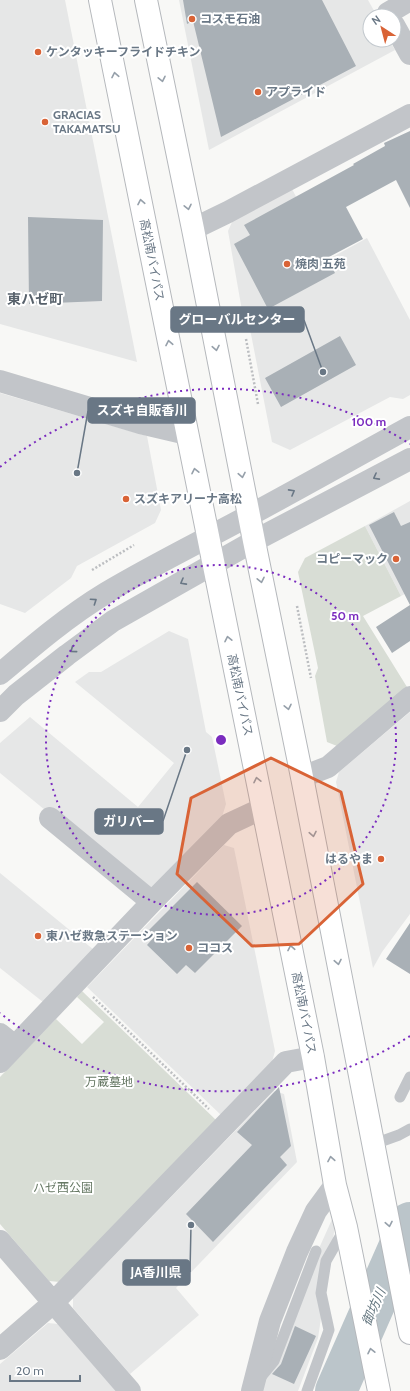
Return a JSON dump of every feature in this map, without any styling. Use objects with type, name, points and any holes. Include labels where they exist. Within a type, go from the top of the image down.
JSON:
[{"type":"highway","name":"高松南バイパス","points":[[100,0],[313,1057],[336,1185],[379,1390]]},
{"type":"highway","points":[[146,0],[302,777],[410,1333]]},
{"type":"street","points":[[396,8],[410,0]]},
{"type":"street","points":[[402,39],[410,54]]},
{"type":"street","points":[[193,229],[410,114]]},
{"type":"street","points":[[0,381],[140,423],[187,434]]},
{"type":"street","points":[[0,674],[64,622],[105,594],[208,536],[250,515],[410,427]]},
{"type":"street","points":[[0,711],[16,696],[67,655],[113,621],[254,541],[410,459]]},
{"type":"street","points":[[302,777],[328,767],[410,697]]},
{"type":"street","points":[[0,1062],[7,1040],[76,982],[229,824],[263,808]]},
{"type":"street","points":[[50,818],[152,902]]},
{"type":"street","points":[[0,1349],[54,1303],[286,1062],[313,1057]]},
{"type":"street","points":[[252,1389],[270,1321],[296,1252],[316,1211],[336,1185]]},
{"type":"street","points":[[0,1241],[130,1391]]},
{"type":"lane","points":[[400,1097],[410,1077]]},
{"type":"lane","points":[[374,1144],[399,1135],[410,1129]]},
{"type":"lane","points":[[308,1391],[329,1330],[321,1293],[326,1261],[346,1227]]},
{"type":"lane","points":[[252,1389],[274,1361],[316,1252]]},
{"type":"path","points":[[246,339],[258,404]]},
{"type":"path","points":[[92,570],[134,545]]},
{"type":"path","points":[[297,606],[311,678]]},
{"type":"path","points":[[76,982],[226,1125]]},
{"type":"highlighted area","points":[[271,758],[341,792],[363,884],[299,944],[252,946],[177,874],[191,798]]},
{"type":"shaded area","points":[[0,0],[65,0],[137,362],[0,324]]},
{"type":"shaded area","name":"アプライド","points":[[179,0],[368,0],[372,8],[362,8],[362,48],[394,48],[395,50],[209,150]]},
{"type":"shaded area","points":[[292,189],[329,259],[367,238],[410,320],[410,395],[403,399],[390,397],[290,450],[272,442],[250,329],[244,322],[228,231],[233,220]]},
{"type":"shaded area","points":[[0,393],[147,436],[161,510],[155,523],[77,566],[71,578],[25,613],[0,604]]},
{"type":"shaded area","name":"コピーマック","points":[[410,501],[410,591],[401,596],[365,526]]},
{"type":"shaded area","points":[[169,631],[188,639],[206,732],[212,737],[226,804],[222,817],[147,894],[0,773],[0,743],[30,717],[138,807],[174,763],[75,682],[89,672],[101,672]]},
{"type":"shaded area","name":"はるやま","points":[[410,712],[410,914],[382,952],[373,968],[336,782],[339,772]]},
{"type":"shaded area","name":"ココス","points":[[224,845],[234,848],[275,1051],[272,1062],[221,1115],[87,987]]},
{"type":"shaded area","name":"東ハゼ救急ステーション","points":[[0,873],[94,950],[43,1002],[0,968]]},
{"type":"shaded area","points":[[274,1091],[284,1094],[297,1162],[176,1288],[199,1315],[130,1374],[73,1308],[73,1298]]},
{"type":"shaded area","points":[[338,1206],[318,1338],[298,1391],[260,1391],[269,1360]]},
{"type":"shaded area","points":[[48,1323],[58,1324],[116,1391],[0,1391],[0,1364]]},
{"type":"green space","points":[[365,526],[401,596],[363,616],[407,687],[337,746],[327,742],[315,676],[318,668],[298,572],[305,558]]},
{"type":"green space","name":"ハゼ西公園","points":[[82,991],[216,1120],[60,1282],[49,1281],[0,1224],[0,1077],[56,1019],[82,1044],[104,1022],[77,997]]},
{"type":"building","name":"アプライド","points":[[183,0],[322,0],[356,66],[221,137],[193,21],[187,24]]},
{"type":"building","points":[[410,131],[410,208],[396,180],[346,207],[363,239],[327,258],[335,273],[268,309],[234,244],[250,235],[244,225],[354,165],[353,164],[385,146],[384,143]]},
{"type":"building","points":[[28,217],[103,220],[102,301],[29,304]]},
{"type":"building","points":[[340,336],[356,365],[281,407],[265,378]]},
{"type":"building","name":"コピーマック","points":[[394,512],[401,526],[410,522],[410,605],[369,525]]},
{"type":"building","points":[[410,605],[410,641],[392,653],[376,627]]},
{"type":"building","points":[[197,882],[242,926],[195,973],[186,965],[177,974],[147,945],[155,936],[149,930]]},
{"type":"building","points":[[410,923],[410,974],[386,959]]},
{"type":"building","points":[[279,1087],[291,1146],[280,1157],[287,1165],[213,1242],[186,1214],[252,1145],[237,1132]]},
{"type":"building","points":[[295,1326],[316,1336],[294,1384],[272,1374],[281,1364]]},
{"type":"waterway","name":"御坊川","points":[[336,1391],[410,1223]]},
{"type":"place","name":"コスモ石油","points":[[192,19]]},
{"type":"place","name":"ケンタッキーフライドチキン","points":[[38,52]]},
{"type":"place","name":"アプライド","points":[[258,92]]},
{"type":"place","name":"GRACIAS TAKAMATSU","points":[[45,122]]},
{"type":"place","name":"焼肉 五苑","points":[[287,264]]},
{"type":"place","name":"グローバルセンター","points":[[323,372]]},
{"type":"place","name":"スズキ自販香川","points":[[77,473]]},
{"type":"place","name":"スズキアリーナ高松","points":[[126,499]]},
{"type":"place","name":"コピーマック","points":[[396,559]]},
{"type":"place","name":"ガリバー","points":[[187,750]]},
{"type":"place","name":"はるやま","points":[[381,859]]},
{"type":"place","name":"東ハゼ救急ステーション","points":[[38,936]]},
{"type":"place","name":"ココス","points":[[189,948]]},
{"type":"place","name":"JA香川県","points":[[191,1225]]},
{"type":"district","name":"東ハゼ町","points":[[35,299]]},
{"type":"park label","name":"万蔵墓地","points":[[109,1082]]}]
